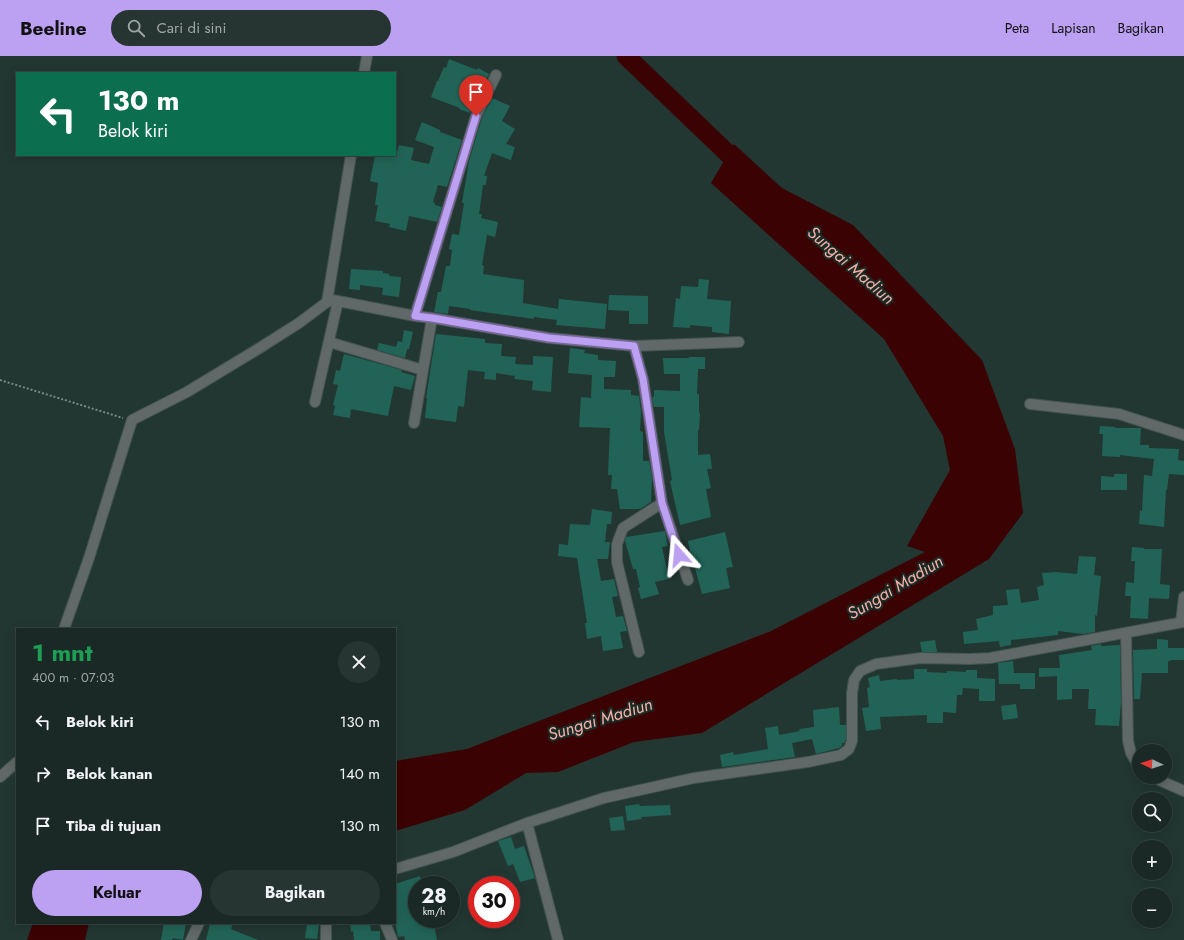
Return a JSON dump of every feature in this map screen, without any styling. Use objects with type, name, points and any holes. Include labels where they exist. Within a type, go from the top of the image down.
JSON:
[{"type":"street","points":[[364,72],[367,56]]},
{"type":"street","points":[[415,316],[476,116],[496,75]]},
{"type":"street","points":[[326,302],[351,156]]},
{"type":"street","points":[[64,628],[89,558],[132,420],[187,392],[245,357],[299,324],[326,302],[332,300],[415,316],[549,338],[634,346],[739,342]]},
{"type":"street","points":[[315,402],[338,301]]},
{"type":"street","points":[[414,423],[432,318]]},
{"type":"street","points":[[329,342],[423,370]]},
{"type":"street","points":[[634,346],[643,379],[662,503],[688,580]]},
{"type":"street","points":[[1030,404],[1119,414],[1184,435]]},
{"type":"street","points":[[639,652],[617,562],[617,544],[623,528],[662,503]]},
{"type":"street","points":[[396,869],[453,852],[527,823],[604,798],[694,778],[808,762],[841,755],[849,749],[852,741],[852,693],[854,680],[860,671],[876,664],[921,658],[970,660],[990,658],[1183,622],[1184,597]]},
{"type":"street","points":[[1126,633],[1128,741],[1132,754]]},
{"type":"street","points":[[0,777],[16,763]]},
{"type":"street","points":[[1168,784],[1184,791]]},
{"type":"street","points":[[527,823],[558,940]]},
{"type":"street","points":[[191,940],[199,924]]},
{"type":"street","points":[[326,924],[326,940]]},
{"type":"street","points":[[385,924],[392,940]]},
{"type":"path","points":[[0,380],[132,420]]},
{"type":"water","points":[[734,144],[782,188],[853,225],[982,360],[1015,449],[1023,513],[989,559],[702,733],[634,742],[558,772],[526,773],[465,810],[396,831],[396,761],[467,749],[771,631],[925,552],[907,546],[950,470],[943,436],[884,339],[711,183]]},
{"type":"water","points":[[33,924],[89,924],[85,940],[27,940]]},
{"type":"building","points":[[449,59],[477,70],[478,68],[489,74],[470,113],[431,97],[437,81],[444,67],[446,68]]},
{"type":"building","points":[[492,98],[510,106],[502,121],[515,129],[506,144],[515,147],[511,160],[492,153],[484,176],[487,176],[486,185],[483,185],[479,214],[482,214],[481,218],[498,222],[495,237],[487,235],[482,265],[484,266],[483,274],[524,280],[523,303],[558,309],[559,299],[607,304],[605,329],[556,325],[557,320],[534,317],[534,319],[449,306],[448,314],[434,312],[438,292],[441,292],[446,266],[450,266],[452,250],[449,249],[452,234],[459,235],[464,203],[462,203],[469,161],[482,118]]},
{"type":"building","points":[[422,122],[440,130],[440,132],[462,140],[447,187],[438,185],[433,202],[435,205],[442,207],[437,222],[409,216],[406,231],[389,227],[390,224],[375,221],[378,205],[375,205],[378,183],[370,181],[375,156],[396,156],[399,145],[414,148],[411,160],[429,164],[434,147],[415,140]]},
{"type":"building","points":[[351,269],[383,271],[383,273],[389,274],[389,276],[401,277],[399,297],[382,295],[383,288],[360,285],[360,290],[349,289]]},
{"type":"building","points":[[699,279],[709,280],[707,299],[731,301],[729,334],[712,332],[712,327],[690,325],[690,328],[673,327],[676,298],[680,299],[681,286],[698,287]]},
{"type":"building","points":[[609,295],[648,296],[648,324],[629,324],[629,311],[608,310]]},
{"type":"building","points":[[404,330],[413,332],[405,358],[377,350],[379,343],[396,347],[398,341],[402,342]]},
{"type":"building","points":[[436,334],[485,339],[485,343],[502,344],[501,356],[516,357],[515,364],[533,365],[533,356],[553,357],[551,392],[532,390],[533,381],[514,379],[515,376],[496,373],[496,380],[484,379],[485,372],[468,370],[464,407],[458,406],[456,422],[425,418],[426,398]]},
{"type":"building","points":[[570,348],[585,350],[584,353],[598,355],[598,360],[616,361],[615,377],[604,377],[604,389],[631,390],[631,395],[639,396],[641,412],[640,431],[643,432],[643,461],[649,461],[652,478],[651,502],[640,509],[620,509],[617,489],[611,489],[612,475],[608,475],[610,428],[579,427],[581,397],[591,398],[592,375],[568,373]]},
{"type":"building","points":[[344,354],[402,370],[401,372],[415,376],[411,390],[394,386],[388,416],[351,409],[350,418],[333,415],[335,406],[333,405],[338,385],[333,384],[336,370],[340,371]]},
{"type":"building","points":[[705,357],[705,369],[698,369],[697,394],[699,394],[700,413],[698,455],[710,454],[712,469],[707,469],[711,488],[706,489],[711,517],[680,525],[670,481],[672,480],[664,432],[664,407],[654,407],[652,397],[654,397],[654,390],[680,391],[680,374],[664,374],[663,358]]},
{"type":"building","points":[[1100,426],[1115,428],[1141,428],[1140,445],[1149,445],[1149,448],[1179,449],[1178,460],[1184,461],[1184,475],[1169,474],[1166,490],[1164,527],[1139,524],[1140,510],[1142,511],[1144,475],[1152,476],[1154,459],[1120,455],[1120,457],[1102,456],[1103,434],[1099,434]]},
{"type":"building","points":[[1114,474],[1127,474],[1127,490],[1101,490],[1101,476],[1114,477]]},
{"type":"building","points":[[592,509],[612,512],[611,524],[607,524],[605,542],[610,542],[608,559],[597,559],[601,581],[614,579],[618,596],[612,597],[616,617],[623,616],[627,631],[620,632],[623,648],[603,651],[601,636],[587,639],[585,623],[587,623],[577,558],[558,556],[559,544],[568,545],[570,524],[590,525]]},
{"type":"building","points":[[665,531],[668,546],[662,547],[669,579],[655,582],[659,594],[641,599],[636,569],[633,569],[625,541],[626,537]]},
{"type":"building","points":[[725,532],[733,567],[726,568],[730,588],[702,594],[688,541]]},
{"type":"building","points":[[1132,547],[1162,549],[1160,584],[1170,585],[1169,599],[1149,598],[1148,619],[1130,618],[1131,596],[1125,596],[1126,582],[1134,583],[1135,561],[1131,561]]},
{"type":"building","points":[[1079,556],[1096,557],[1094,575],[1101,576],[1097,616],[1095,615],[1095,632],[1083,634],[1058,631],[1058,635],[1011,640],[1011,645],[1000,647],[999,641],[964,644],[963,632],[978,630],[976,619],[993,615],[993,606],[1008,605],[1006,590],[1019,589],[1021,603],[1039,600],[1037,587],[1044,585],[1042,573],[1056,572],[1077,574]]},
{"type":"building","points":[[1157,639],[1168,640],[1168,648],[1184,648],[1184,660],[1168,661],[1168,673],[1142,673],[1140,699],[1134,699],[1133,650],[1157,649]]},
{"type":"building","points":[[935,640],[937,652],[922,652],[920,642]]},
{"type":"building","points":[[1101,644],[1101,646],[1120,645],[1121,703],[1119,726],[1095,725],[1096,709],[1088,709],[1089,689],[1072,689],[1072,699],[1057,700],[1057,676],[1039,677],[1039,668],[1060,668],[1059,655],[1092,650],[1091,646]]},
{"type":"building","points":[[1013,661],[1014,673],[1035,673],[1035,689],[1020,689],[1020,684],[999,684],[998,663]]},
{"type":"building","points":[[914,669],[927,669],[927,672],[947,673],[947,671],[966,672],[966,670],[977,670],[977,678],[995,679],[995,701],[979,701],[979,689],[963,688],[962,695],[957,695],[956,713],[943,712],[943,723],[927,723],[927,715],[880,717],[881,729],[866,731],[862,708],[869,707],[867,688],[870,687],[868,678],[879,675],[880,681],[914,679]]},
{"type":"building","points":[[1016,704],[1018,718],[1003,720],[1001,706]]},
{"type":"building","points":[[839,707],[840,725],[846,725],[846,740],[839,748],[816,754],[812,739],[792,743],[795,757],[722,767],[720,755],[733,752],[734,755],[768,749],[765,728],[778,726],[779,735],[800,731],[799,729],[814,727],[813,710]]},
{"type":"building","points":[[639,804],[640,806],[670,805],[671,815],[641,817],[642,819],[627,821],[625,806]]},
{"type":"building","points":[[623,816],[625,830],[611,831],[609,818]]},
{"type":"building","points":[[511,837],[515,849],[524,846],[535,878],[520,882],[520,876],[518,876],[513,864],[508,866],[498,841]]},
{"type":"building","points":[[408,880],[408,928],[435,928],[437,940],[405,940],[404,936],[398,937],[396,924],[396,884]]},
{"type":"building","points":[[164,924],[186,924],[183,940],[173,938],[172,940],[161,940]]},
{"type":"building","points":[[210,924],[233,924],[231,929],[258,940],[206,940]]},
{"type":"building","points":[[307,924],[319,924],[317,939],[305,938]]},
{"type":"building","points":[[350,924],[370,924],[371,931],[380,931],[380,940],[354,940],[353,931],[351,932]]},
{"type":"waterway","name":"Sungai Madiun","points":[[626,56],[746,171]]},
{"type":"route","points":[[476,116],[415,316],[549,338],[634,346],[643,379],[662,503],[679,555]]}]
